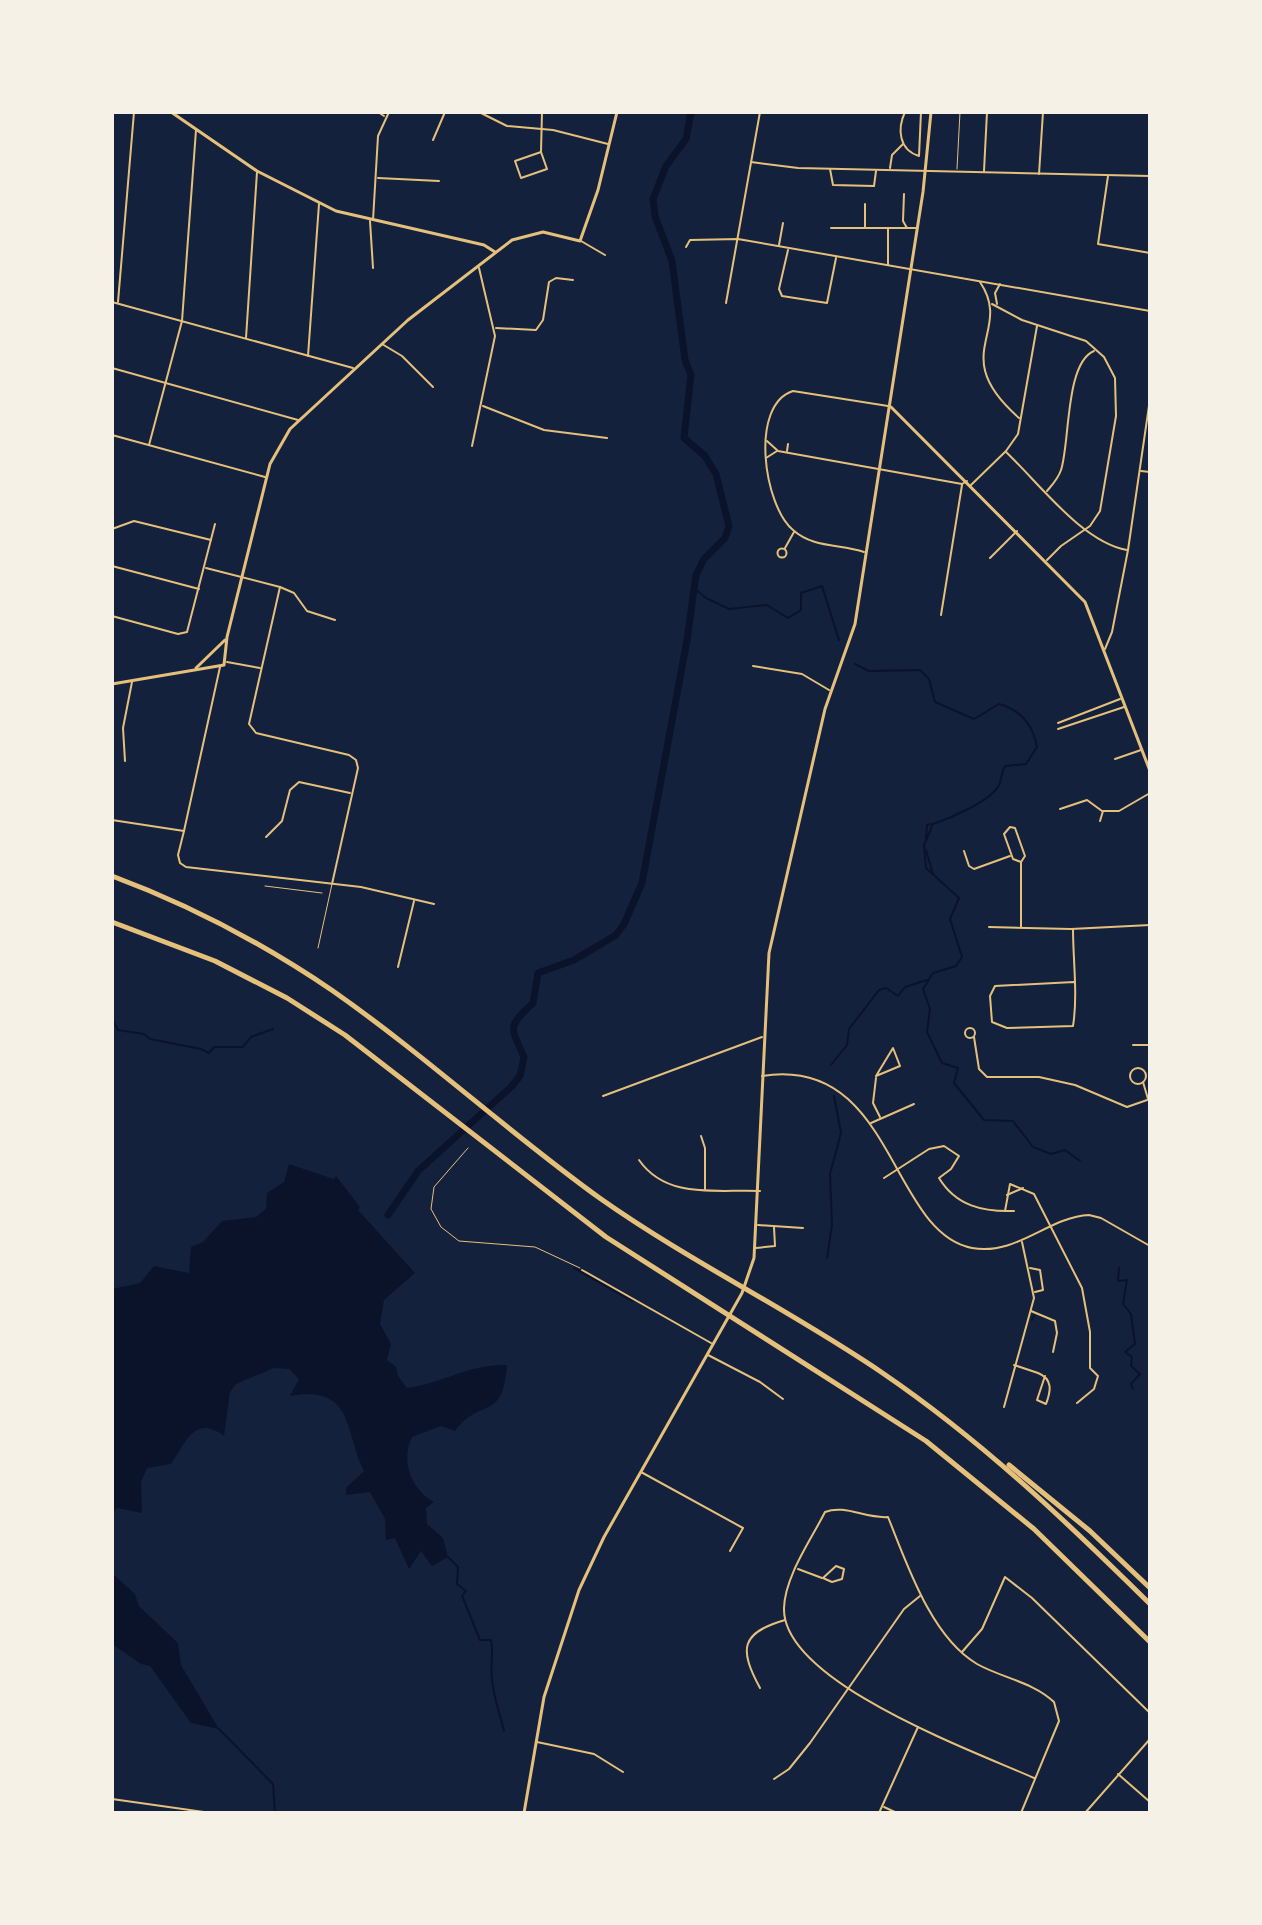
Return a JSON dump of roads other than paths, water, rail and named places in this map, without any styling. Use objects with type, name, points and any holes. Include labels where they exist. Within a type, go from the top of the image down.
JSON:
[{"type":"highway","points":[[112,876],[204,915],[273,953],[362,1012],[623,1214],[839,1344],[978,1443],[1052,1498],[1150,1588]]},
{"type":"highway","points":[[112,922],[215,961],[287,998],[345,1035],[502,1158],[640,1260],[926,1441],[1034,1529],[1150,1642]]},
{"type":"highway","points":[[978,1443],[1056,1511],[1150,1604]]},
{"type":"street","points":[[118,303],[134,112]]},
{"type":"street","points":[[171,112],[257,171],[343,214],[484,245],[495,252]]},
{"type":"street","points":[[378,112],[385,117]]},
{"type":"street","points":[[373,268],[368,235],[378,136],[389,112]]},
{"type":"street","points":[[433,140],[445,112]]},
{"type":"street","points":[[479,112],[507,126],[541,128],[610,144]]},
{"type":"street","points":[[541,152],[515,161],[521,178],[547,169],[541,152],[542,112]]},
{"type":"street","points":[[580,241],[617,112]]},
{"type":"street","points":[[726,303],[760,112]]},
{"type":"street","points":[[905,112],[901,126],[903,144],[909,152],[919,156],[921,112]]},
{"type":"street","points":[[524,1813],[551,1671],[572,1605],[604,1537],[719,1333],[751,1269],[756,1248],[760,1191],[762,1037],[770,945],[830,691],[855,624],[926,171],[931,112]]},
{"type":"street","points":[[984,172],[987,112]]},
{"type":"street","points":[[1039,174],[1043,112]]},
{"type":"street","points":[[149,445],[182,321],[196,129]]},
{"type":"street","points":[[890,169],[892,155],[903,144]]},
{"type":"street","points":[[751,162],[830,168],[1150,176]]},
{"type":"street","points":[[830,168],[831,184],[869,186],[876,182],[876,169]]},
{"type":"street","points":[[246,339],[257,171]]},
{"type":"street","points":[[1109,175],[1098,244],[1150,253]]},
{"type":"street","points":[[376,178],[439,181]]},
{"type":"street","points":[[904,194],[903,221],[907,228]]},
{"type":"street","points":[[308,356],[319,203]]},
{"type":"street","points":[[865,204],[865,227]]},
{"type":"street","points":[[779,247],[783,223]]},
{"type":"street","points":[[888,227],[888,267]]},
{"type":"street","points":[[831,228],[917,228]]},
{"type":"street","points":[[225,662],[227,637],[266,477],[277,448],[299,420],[381,343],[518,236],[553,232],[580,241],[605,255]]},
{"type":"street","points":[[686,247],[690,240],[738,239],[1150,311]]},
{"type":"street","points":[[788,248],[779,289],[782,296],[792,300],[827,303],[837,257]]},
{"type":"street","points":[[472,446],[495,328],[478,267]]},
{"type":"street","points":[[495,328],[536,330],[543,320],[549,282],[556,278],[573,280]]},
{"type":"street","points":[[979,280],[992,304],[982,359],[984,373],[994,394],[1020,419]]},
{"type":"street","points":[[997,305],[995,293],[1001,283]]},
{"type":"street","points":[[112,302],[354,369]]},
{"type":"street","points":[[992,304],[1037,325],[1080,337],[1113,371],[1117,406],[1103,500],[1094,521],[1086,530],[1065,542],[1047,560]]},
{"type":"street","points":[[941,615],[967,483],[1006,451],[1018,434],[1037,325]]},
{"type":"street","points":[[381,343],[402,356],[433,387]]},
{"type":"street","points":[[1047,491],[1062,469],[1078,372],[1089,353],[1096,351]]},
{"type":"street","points":[[112,368],[299,420]]},
{"type":"street","points":[[866,552],[814,542],[794,532],[778,510],[766,458],[766,440],[775,404],[787,392],[812,392],[889,406],[1047,560],[1085,602],[1150,771]]},
{"type":"street","points":[[1105,649],[1112,632],[1128,550],[1150,399]]},
{"type":"street","points":[[482,406],[544,430],[607,438]]},
{"type":"street","points":[[112,435],[266,477]]},
{"type":"street","points":[[1144,439],[1150,440]]},
{"type":"street","points":[[766,440],[778,451],[967,483]]},
{"type":"street","points":[[787,452],[788,444]]},
{"type":"street","points":[[766,458],[778,451]]},
{"type":"street","points":[[1006,451],[1086,530],[1106,545],[1128,550]]},
{"type":"street","points":[[1140,471],[1150,472]]},
{"type":"street","points":[[112,529],[134,521],[211,540]]},
{"type":"street","points":[[112,616],[183,634],[192,623],[215,524]]},
{"type":"street","points":[[990,558],[1017,531]]},
{"type":"street","points":[[784,549],[794,532]]},
{"type":"street","points":[[112,566],[199,589]]},
{"type":"street","points":[[204,567],[280,587],[294,593],[307,611],[335,620]]},
{"type":"street","points":[[280,587],[249,721],[251,730],[352,756],[358,765],[332,884]]},
{"type":"street","points":[[196,669],[227,637]]},
{"type":"street","points":[[215,651],[225,656]]},
{"type":"street","points":[[209,655],[209,662],[217,667]]},
{"type":"street","points":[[112,684],[217,667],[225,662],[261,668]]},
{"type":"street","points":[[753,666],[802,674],[830,691]]},
{"type":"street","points":[[217,667],[178,855],[183,865],[313,881],[434,904]]},
{"type":"street","points":[[125,761],[123,728],[132,681]]},
{"type":"street","points":[[1058,723],[1122,698]]},
{"type":"street","points":[[1058,729],[1125,707]]},
{"type":"street","points":[[1115,759],[1142,750]]},
{"type":"street","points":[[266,837],[282,821],[290,790],[299,782],[352,794]]},
{"type":"street","points":[[1060,809],[1087,800],[1103,811],[1119,811],[1150,793]]},
{"type":"street","points":[[1100,821],[1103,811]]},
{"type":"street","points":[[112,820],[184,831]]},
{"type":"street","points":[[1021,862],[1011,856],[1004,832],[1014,827],[1025,856],[1021,862],[1021,928]]},
{"type":"street","points":[[964,851],[969,866],[974,869],[1011,856]]},
{"type":"street","points":[[398,967],[414,900]]},
{"type":"street","points":[[989,927],[1073,929],[1150,925]]},
{"type":"street","points":[[1073,929],[1074,982],[1074,1021],[1070,1029],[1007,1028],[992,1022],[991,992],[999,984],[1074,982]]},
{"type":"street","points":[[603,1096],[762,1037]]},
{"type":"street","points":[[974,1037],[978,1065],[987,1077],[1039,1077],[1075,1085],[1124,1107],[1149,1100],[1143,1081]]},
{"type":"street","points":[[1133,1045],[1150,1045]]},
{"type":"street","points":[[876,1076],[900,1066],[895,1049],[883,1060],[876,1076],[873,1103],[881,1118]]},
{"type":"street","points":[[762,1076],[787,1074],[814,1080],[853,1104],[870,1123],[933,1224],[951,1239],[986,1249],[1022,1240],[1079,1216],[1095,1215],[1150,1246]]},
{"type":"street","points":[[870,1123],[914,1104]]},
{"type":"street","points":[[701,1136],[705,1148],[705,1190]]},
{"type":"street","points":[[884,1178],[934,1147],[951,1149],[959,1156],[951,1169],[939,1178],[944,1186],[973,1207],[1014,1211]]},
{"type":"street","points":[[639,1160],[675,1187],[760,1191]]},
{"type":"street","points":[[1005,1211],[1010,1184],[1024,1188],[1036,1197],[1082,1288],[1090,1332],[1089,1367],[1098,1376],[1094,1389],[1077,1403]]},
{"type":"street","points":[[1006,1196],[1024,1188]]},
{"type":"street","points":[[758,1225],[803,1228]]},
{"type":"street","points":[[756,1248],[775,1246],[774,1226]]},
{"type":"street","points":[[1004,1407],[1034,1292],[1022,1240]]},
{"type":"street","points":[[1029,1268],[1038,1267],[1042,1278],[1043,1290],[1034,1292]]},
{"type":"street","points":[[582,1270],[712,1344]]},
{"type":"street","points":[[1031,1311],[1052,1318],[1057,1331],[1053,1352]]},
{"type":"street","points":[[707,1354],[760,1382],[783,1399]]},
{"type":"street","points":[[1014,1365],[1045,1376],[1050,1388],[1046,1404],[1037,1400],[1045,1376]]},
{"type":"street","points":[[641,1472],[743,1528],[730,1551]]},
{"type":"street","points":[[1021,1813],[1059,1721],[1054,1702],[1045,1694],[985,1668],[962,1652],[922,1596],[888,1517],[872,1519],[844,1509],[827,1510],[797,1569],[785,1601],[786,1620],[795,1641],[808,1658],[848,1688],[919,1726],[1034,1778]]},
{"type":"street","points":[[797,1569],[823,1578],[840,1580],[845,1575],[844,1569],[836,1566],[823,1578]]},
{"type":"street","points":[[962,1652],[984,1625],[1005,1577],[1032,1598],[1150,1713]]},
{"type":"street","points":[[774,1779],[801,1755],[904,1609],[922,1596]]},
{"type":"street","points":[[760,1688],[746,1660],[748,1643],[758,1629],[786,1620]]},
{"type":"street","points":[[879,1813],[919,1726]]},
{"type":"street","points":[[1085,1813],[1150,1739]]},
{"type":"street","points":[[536,1742],[594,1754],[623,1772]]},
{"type":"street","points":[[1118,1774],[1150,1802]]},
{"type":"street","points":[[112,1799],[211,1813]]},
{"type":"street","points":[[882,1806],[897,1813]]},
{"type":"lane","points":[[957,172],[960,112]]},
{"type":"lane","points":[[274,887],[275,877]]},
{"type":"lane","points":[[311,892],[313,881]]},
{"type":"lane","points":[[318,948],[332,884]]},
{"type":"lane","points":[[265,886],[322,893]]},
{"type":"lane","points":[[468,1148],[434,1187],[431,1209],[441,1227],[466,1243],[535,1247],[582,1270]]},
{"type":"water","points":[[289,1164],[334,1179],[336,1176],[360,1207],[358,1210],[415,1273],[384,1300],[380,1324],[391,1344],[387,1360],[396,1367],[398,1376],[407,1388],[480,1367],[507,1365],[505,1383],[496,1402],[465,1420],[455,1431],[441,1426],[412,1437],[407,1456],[410,1474],[426,1497],[434,1502],[426,1508],[427,1524],[443,1538],[448,1557],[432,1566],[421,1551],[409,1569],[395,1538],[386,1540],[385,1519],[370,1492],[346,1495],[346,1488],[364,1471],[344,1415],[337,1405],[326,1398],[311,1394],[290,1396],[299,1379],[289,1369],[274,1368],[236,1384],[230,1392],[224,1436],[214,1430],[198,1429],[171,1464],[147,1468],[141,1482],[142,1513],[117,1508],[112,1514],[112,1289],[140,1283],[154,1266],[189,1273],[191,1247],[203,1242],[222,1221],[256,1217],[266,1209],[267,1193],[284,1182]]},
{"type":"water","points":[[112,1573],[135,1594],[139,1606],[178,1643],[181,1665],[219,1729],[191,1723],[150,1666],[141,1664],[112,1644]]},
{"type":"waterway","points":[[388,1215],[418,1171],[520,1076],[524,1057],[514,1028],[518,1018],[533,1003],[538,973],[574,960],[616,935],[642,883],[696,575],[704,559],[725,538],[729,526],[716,474],[705,456],[684,438],[691,375],[685,360],[672,261],[655,216],[653,199],[666,166],[686,139],[691,112]]},
{"type":"waterway","points":[[694,588],[706,598],[729,609],[767,605],[788,618],[801,610],[801,593],[822,586],[839,640]]},
{"type":"waterway","points":[[855,664],[869,671],[920,670],[929,679],[935,702],[974,719],[999,704],[1020,714],[1032,732],[1037,747],[1026,764],[1005,766],[995,791],[970,808],[933,824],[924,845],[926,868],[959,898],[950,919],[962,957],[956,966],[933,973],[923,989],[930,1009],[927,1032],[942,1063],[958,1068],[954,1083],[984,1120],[1013,1121],[1033,1147],[1051,1154],[1065,1150],[1080,1161]]},
{"type":"waterway","points":[[926,838],[927,825],[931,824]]},
{"type":"waterway","points":[[926,850],[933,874]]},
{"type":"waterway","points":[[831,1065],[847,1045],[849,1029],[879,990],[886,988],[898,996],[905,987],[927,980]]},
{"type":"waterway","points":[[112,1006],[112,1016]]},
{"type":"waterway","points":[[112,1019],[118,1030],[144,1034],[150,1039],[209,1053],[214,1047],[243,1047],[251,1037],[273,1029]]},
{"type":"waterway","points":[[827,1258],[832,1225],[830,1174],[841,1133],[834,1096]]},
{"type":"waterway","points":[[574,1268],[632,1301]]},
{"type":"waterway","points":[[1119,1268],[1118,1281],[1127,1280],[1123,1304],[1131,1314],[1135,1344],[1125,1352],[1132,1357],[1131,1366],[1140,1374],[1131,1384],[1133,1389]]},
{"type":"waterway","points":[[1032,1320],[1034,1316]]},
{"type":"waterway","points":[[448,1557],[458,1567],[457,1584],[466,1591],[462,1596],[480,1640],[491,1640],[493,1685],[504,1731]]},
{"type":"waterway","points":[[219,1729],[273,1784],[275,1813]]}]
